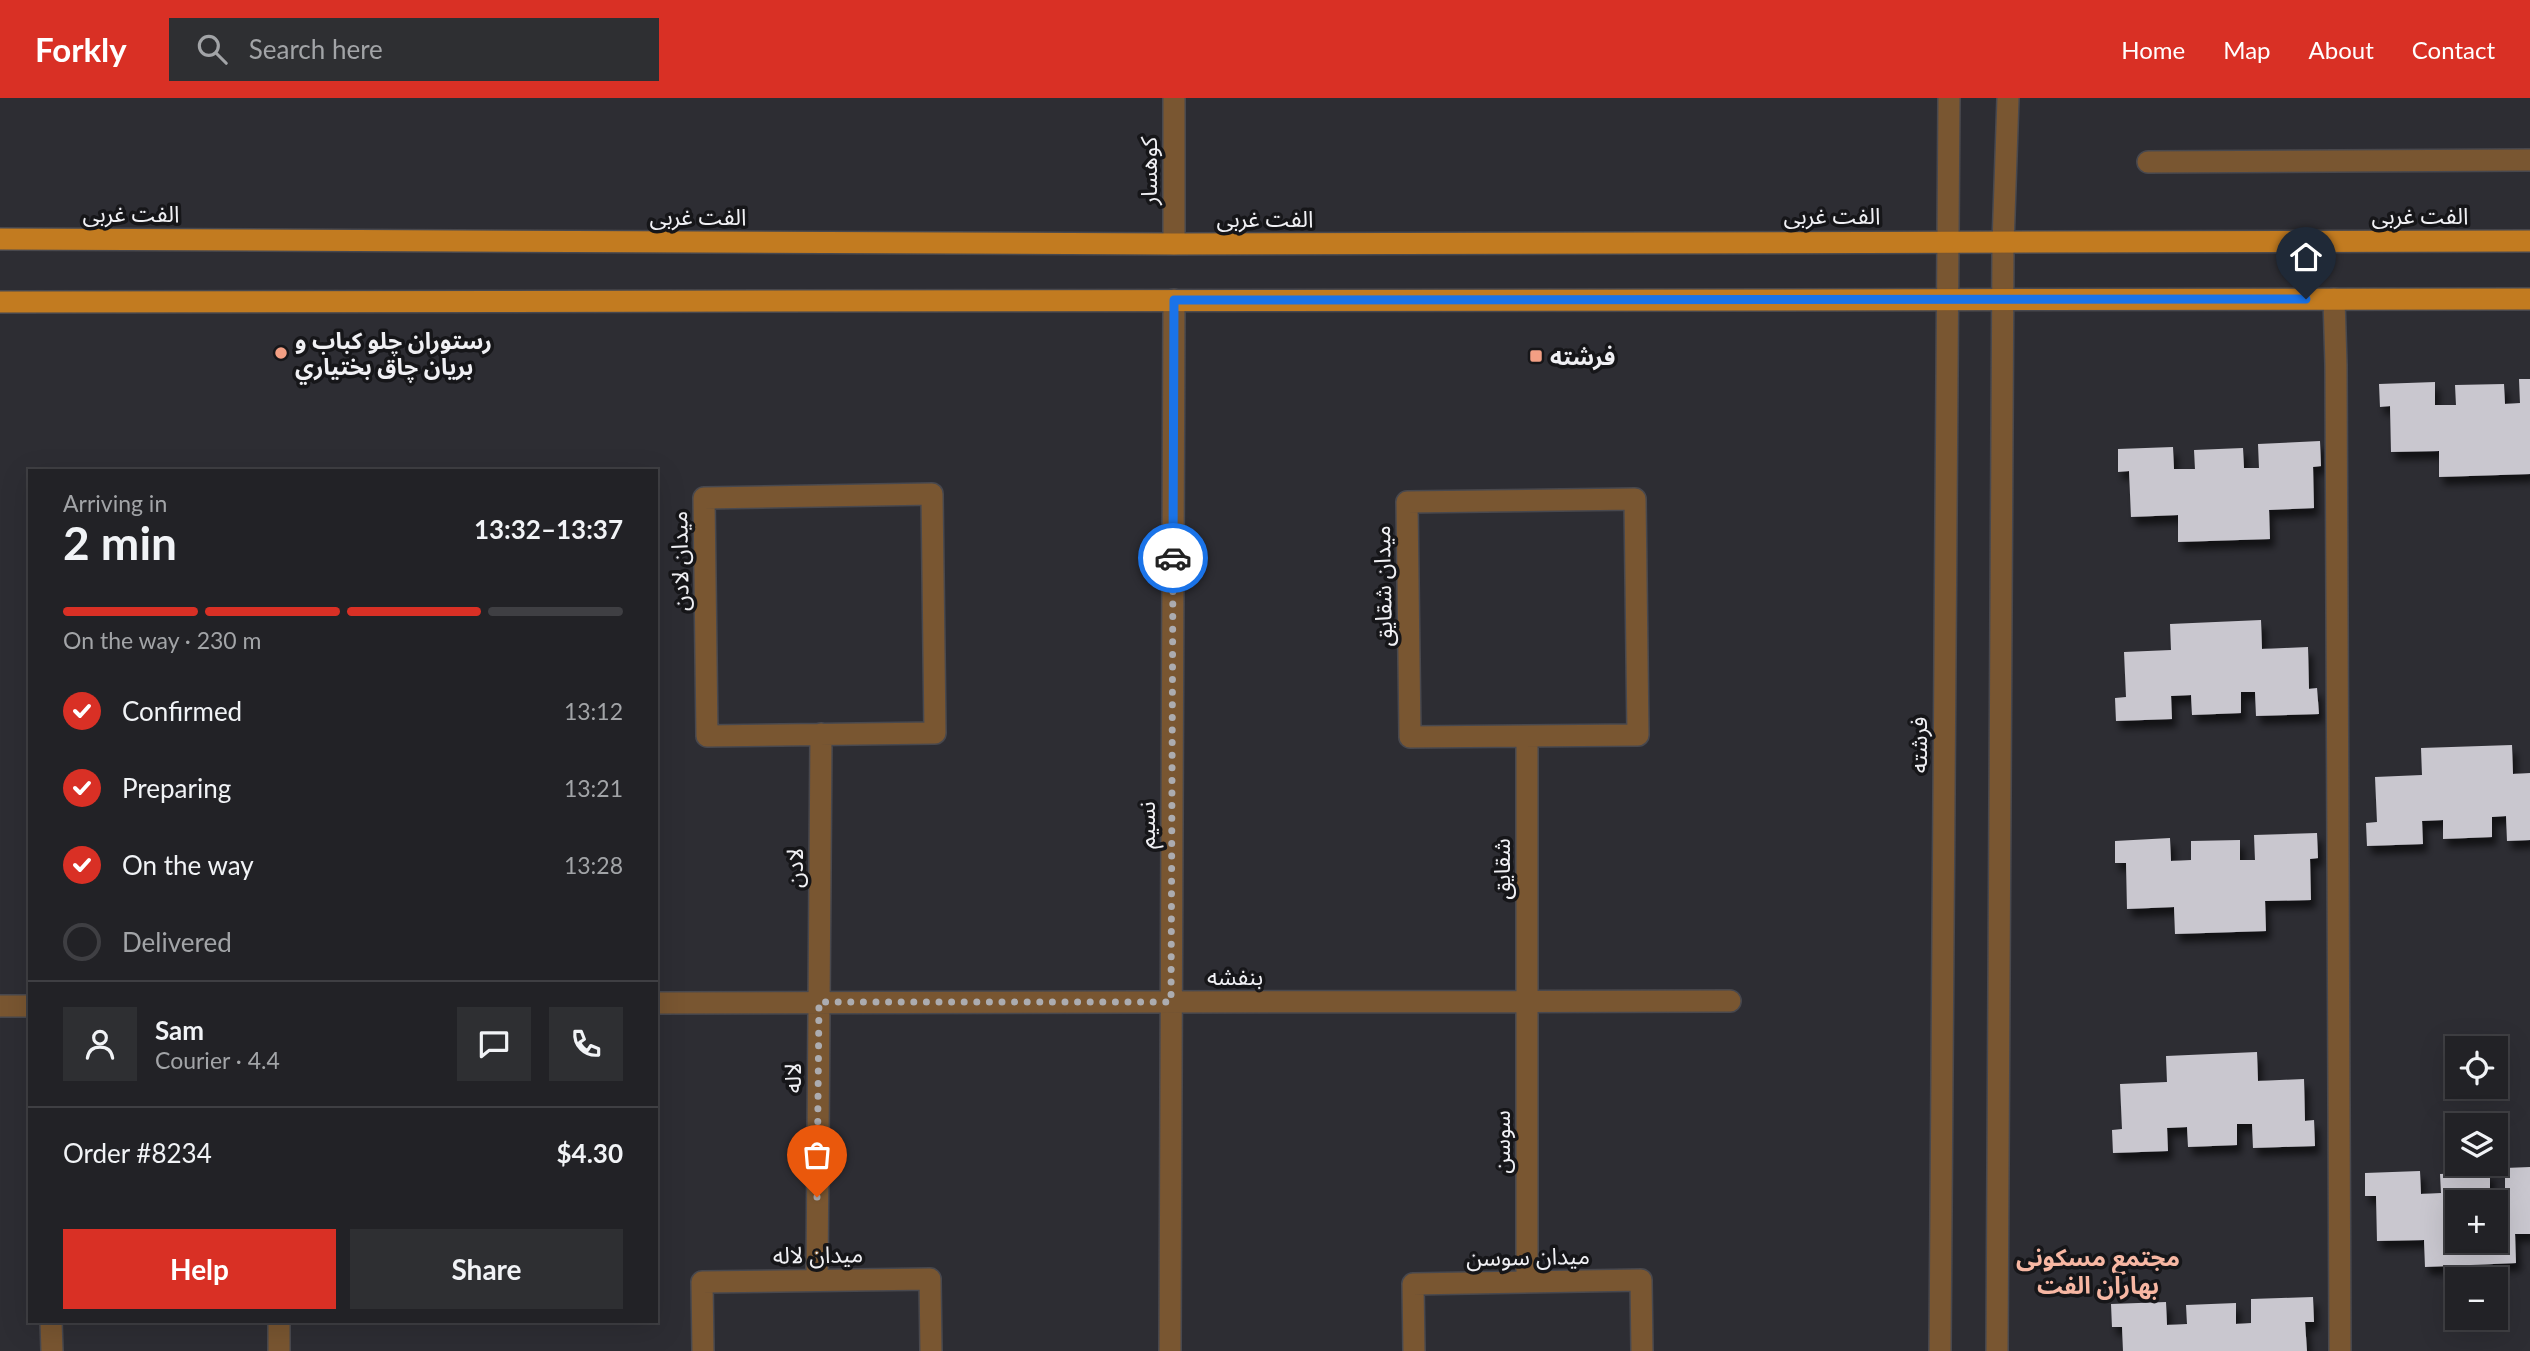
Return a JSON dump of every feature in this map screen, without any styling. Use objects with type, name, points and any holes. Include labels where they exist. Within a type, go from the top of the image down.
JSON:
[{"type":"main road","name":"الفت غربی","points":[[0,239],[1174,244],[1950,240],[2003,244],[2530,241]]},
{"type":"main road","points":[[0,302],[2530,299]]},
{"type":"street","name":"کوهسار","points":[[1174,98],[1174,244]]},
{"type":"street","name":"فرشته","points":[[1940,1351],[1949,98]]},
{"type":"street","points":[[1997,1351],[2003,244],[2008,98]]},
{"type":"street","points":[[2148,162],[2530,160]]},
{"type":"street","points":[[2333,299],[2337,379],[2340,1351]]},
{"type":"street","name":"نسیم","points":[[1170,1351],[1174,300]]},
{"type":"street","name":"میدان لادن","points":[[932,494],[935,733],[821,734],[708,736],[704,498],[932,494]]},
{"type":"street","name":"میدان شقایق","points":[[1635,499],[1638,735],[1527,736],[1410,737],[1407,502],[1635,499]]},
{"type":"street","name":"لادن","points":[[819,1002],[821,734]]},
{"type":"street","name":"شقایق","points":[[1527,736],[1527,1002]]},
{"type":"street","name":"لاله","points":[[817,1280],[819,1002]]},
{"type":"street","name":"سوسن","points":[[1527,1002],[1527,1282]]},
{"type":"street","name":"بنفشه","points":[[658,1003],[1730,1002]]},
{"type":"street","points":[[0,1006],[28,1006]]},
{"type":"street","name":"میدان لاله","points":[[703,1351],[702,1282],[930,1279],[931,1351]]},
{"type":"street","name":"میدان سوسن","points":[[1414,1351],[1413,1283],[1641,1280],[1642,1351]]},
{"type":"street","points":[[51,1323],[52,1351]]},
{"type":"street","points":[[279,1323],[279,1351]]},
{"type":"building","points":[[2519,379],[2530,379],[2530,474],[2439,477],[2439,451],[2391,452],[2390,406],[2380,407],[2379,384],[2435,382],[2435,405],[2456,405],[2455,385],[2504,384],[2505,404],[2520,403]]},
{"type":"building","points":[[2320,441],[2321,466],[2313,467],[2314,508],[2269,510],[2270,539],[2178,542],[2178,515],[2131,517],[2129,471],[2118,472],[2118,449],[2173,447],[2174,469],[2195,469],[2194,450],[2243,448],[2244,468],[2259,468],[2258,444]]},
{"type":"building","points":[[2261,620],[2262,649],[2308,647],[2309,689],[2317,688],[2319,714],[2256,716],[2255,692],[2241,692],[2241,713],[2192,715],[2191,695],[2171,696],[2172,719],[2116,721],[2115,698],[2126,697],[2124,652],[2171,650],[2170,624]]},
{"type":"building","points":[[2512,745],[2513,774],[2530,773],[2530,840],[2507,841],[2506,816],[2492,817],[2492,837],[2443,839],[2443,820],[2422,821],[2423,844],[2367,846],[2366,823],[2377,822],[2375,777],[2422,775],[2421,748]]},
{"type":"building","points":[[2317,833],[2318,858],[2310,859],[2311,900],[2265,901],[2266,931],[2175,934],[2174,907],[2127,909],[2126,863],[2115,863],[2115,841],[2170,838],[2171,861],[2191,860],[2191,841],[2240,840],[2240,860],[2255,860],[2254,835]]},
{"type":"building","points":[[2257,1052],[2258,1081],[2304,1079],[2305,1121],[2314,1120],[2315,1146],[2253,1148],[2252,1124],[2237,1124],[2237,1145],[2188,1147],[2187,1127],[2167,1128],[2168,1151],[2113,1153],[2112,1130],[2122,1129],[2120,1084],[2167,1082],[2166,1056]]},
{"type":"building","points":[[2530,1167],[2530,1234],[2515,1234],[2516,1263],[2425,1267],[2424,1240],[2377,1241],[2376,1196],[2365,1196],[2365,1173],[2420,1171],[2421,1194],[2441,1193],[2440,1174],[2490,1176],[2490,1190],[2445,1190],[2445,1253],[2508,1253],[2508,1190],[2505,1190],[2508,1168]]},
{"type":"building","points":[[2313,1297],[2314,1322],[2305,1322],[2307,1351],[2123,1351],[2122,1327],[2112,1327],[2111,1304],[2166,1302],[2167,1325],[2187,1324],[2186,1305],[2236,1303],[2236,1324],[2251,1323],[2251,1299]]},
{"type":"way so far","points":[[817,1197],[819,1002],[1171,1002],[1173,558]]},
{"type":"place","name":"رستوران چلو كباب و بريان چاق بختياري","points":[[281,353]]},
{"type":"place","name":"فرشته","points":[[1536,356]]},
{"type":"district","name":"مجتمع مسکونی بهاران الفت","points":[[2098,1270]]},
{"type":"route","points":[[1173,558],[1174,300],[2306,299]]}]
